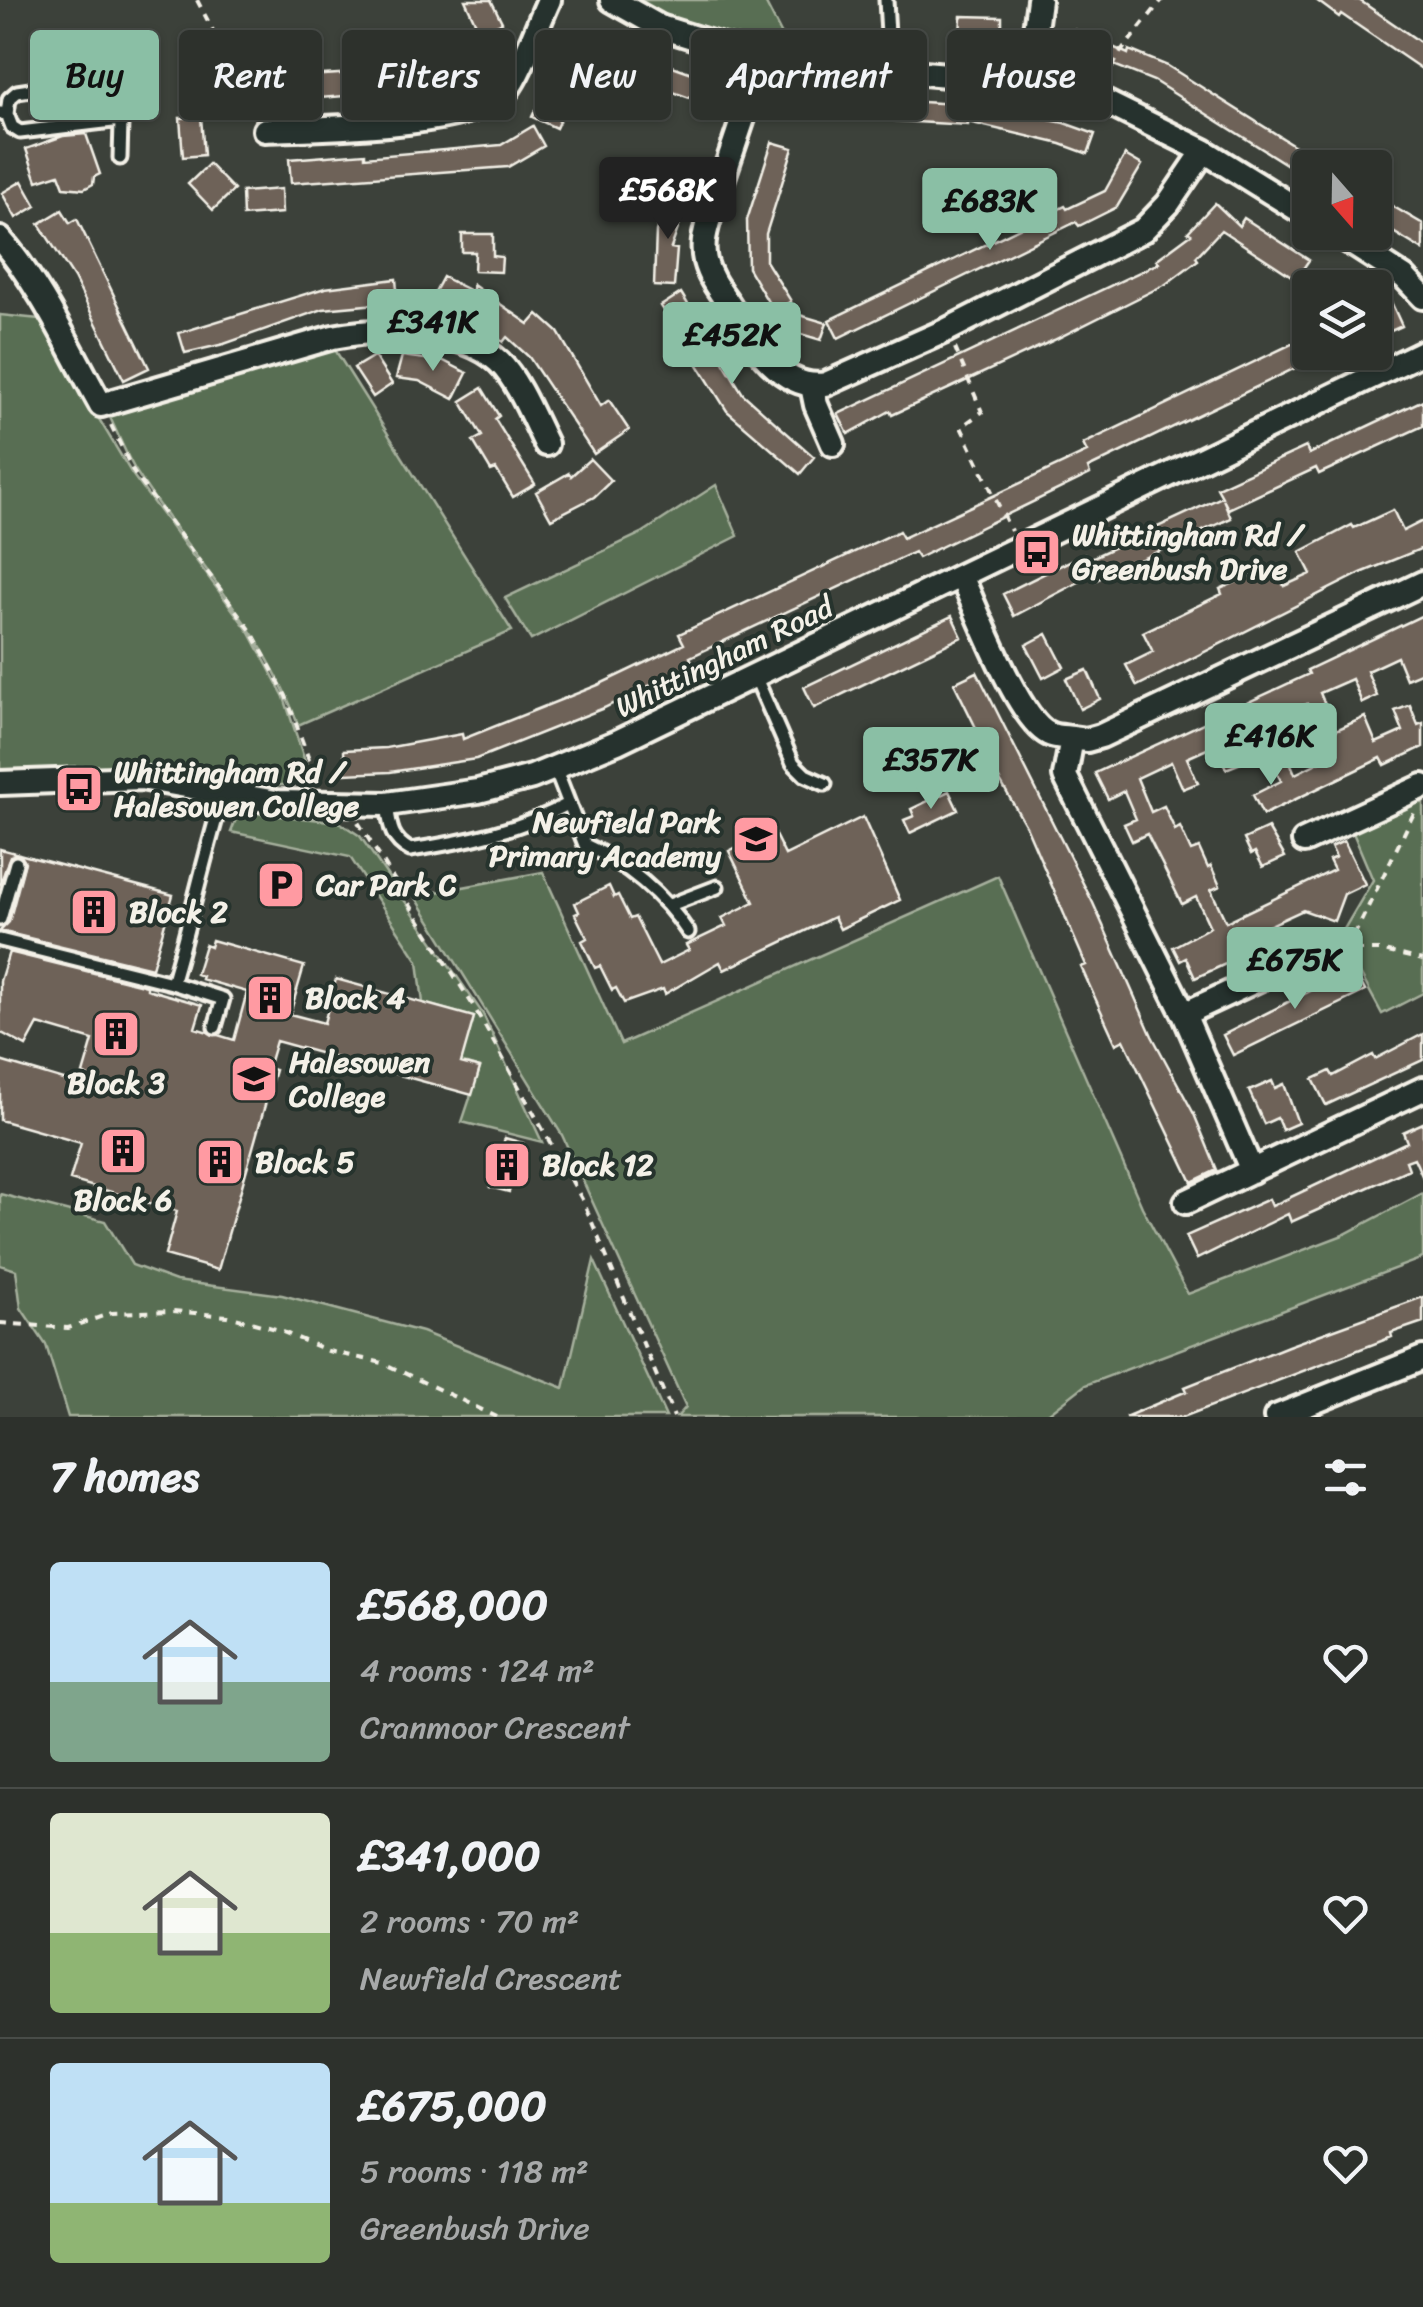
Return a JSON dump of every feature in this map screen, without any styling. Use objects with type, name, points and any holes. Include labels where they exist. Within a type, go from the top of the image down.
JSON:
[{"type":"street","points":[[265,130],[386,124],[450,115],[496,101],[509,88],[549,0]]},
{"type":"street","points":[[612,0],[660,27],[691,37]]},
{"type":"street","points":[[1035,30],[1039,0]]},
{"type":"street","points":[[1111,105],[1204,152],[1292,206]]},
{"type":"street","points":[[743,120],[705,232],[708,274],[770,364],[812,386],[856,372],[947,330],[1143,230],[1168,204],[1204,152]]},
{"type":"street","points":[[0,240],[56,323],[101,405],[332,337],[416,330],[455,340],[499,362],[546,444]]},
{"type":"street","points":[[1362,250],[1404,277],[1423,297]]},
{"type":"street","name":"Whittingham Road","points":[[0,783],[142,778],[276,802],[386,804],[478,791],[555,768],[755,676],[1423,352]]},
{"type":"street","points":[[812,386],[834,444]]},
{"type":"street","points":[[961,576],[1026,711],[1050,735],[1087,740],[1423,583]]},
{"type":"street","points":[[1072,738],[1065,776],[1184,1014],[1252,1171]]},
{"type":"street","points":[[1304,841],[1423,786]]},
{"type":"street","points":[[1184,1014],[1321,950]]},
{"type":"street","points":[[1186,1202],[1423,1089]]},
{"type":"street","points":[[1276,1417],[1423,1358]]},
{"type":"lane","points":[[886,0],[888,30]]},
{"type":"lane","points":[[30,90],[17,92],[9,99],[4,113],[12,127],[20,132],[122,120],[120,158]]},
{"type":"lane","points":[[755,676],[793,763],[825,784]]},
{"type":"lane","points":[[555,768],[585,845],[606,854],[670,905],[688,932]]},
{"type":"lane","points":[[172,983],[224,792]]},
{"type":"lane","points":[[386,804],[397,843],[410,850],[502,831],[539,820],[568,804]]},
{"type":"lane","points":[[0,919],[16,864]]},
{"type":"lane","points":[[670,905],[717,887]]},
{"type":"lane","points":[[0,940],[223,999],[215,1027]]},
{"type":"path","points":[[197,0],[265,130]]},
{"type":"path","points":[[1111,71],[1120,53],[1162,0]]},
{"type":"path","points":[[947,330],[982,412],[961,427],[1019,548]]},
{"type":"path","points":[[101,405],[134,473],[252,632],[338,805],[474,1007],[584,1201],[674,1417]]},
{"type":"path","points":[[1348,950],[1414,812]]},
{"type":"path","points":[[1321,950],[1379,950],[1423,960]]},
{"type":"path","points":[[0,1323],[68,1328],[112,1313],[172,1311],[228,1316],[276,1328],[328,1351],[383,1364],[497,1417]]},
{"type":"green space","points":[[630,0],[764,0],[779,30],[705,30]]},
{"type":"green space","points":[[0,315],[39,319],[132,474],[250,633],[284,697],[312,783],[266,786],[138,769],[0,774]]},
{"type":"green space","points":[[332,345],[512,631],[298,725],[266,657],[137,473],[107,411]]},
{"type":"green space","points":[[716,485],[738,536],[531,640],[505,598],[642,533]]},
{"type":"green space","points":[[1423,797],[1423,993],[1382,1014],[1340,936],[1373,880],[1351,828]]},
{"type":"green space","points":[[239,811],[339,822],[360,836],[483,1014],[542,1142],[462,1122],[480,1068],[460,1062],[474,1017],[423,1003],[418,961],[350,857],[231,832]]},
{"type":"green space","points":[[543,872],[621,1044],[998,876],[1142,1207],[1188,1294],[1343,1235],[1423,1193],[1423,1258],[1085,1385],[1044,1417],[677,1417],[686,1407],[562,1135],[415,896]]},
{"type":"green space","points":[[0,1194],[105,1221],[132,1265],[176,1281],[282,1295],[422,1332],[564,1388],[594,1260],[666,1417],[68,1417],[46,1345],[21,1308],[16,1270],[0,1265]]},
{"type":"building","points":[[465,0],[491,0],[502,22],[479,30]]},
{"type":"building","points":[[1316,0],[1359,0],[1423,44],[1423,70],[1341,14],[1339,17]]},
{"type":"building","points":[[961,16],[1002,17],[1002,30],[960,30]]},
{"type":"building","points":[[1111,46],[1168,66],[1301,150],[1292,150],[1292,168],[1154,81],[1111,64]]},
{"type":"building","points":[[671,65],[691,73],[691,98],[671,91]]},
{"type":"building","points":[[342,74],[342,96],[322,98],[322,75]]},
{"type":"building","points":[[927,102],[947,103],[947,120],[1050,120],[1095,134],[1088,154],[1061,144],[968,125],[879,120],[927,120]]},
{"type":"building","points":[[180,120],[201,120],[204,155],[183,157]]},
{"type":"building","points":[[539,120],[560,120],[556,128]]},
{"type":"building","points":[[533,126],[544,146],[508,167],[291,183],[289,159],[365,153],[365,157],[501,145]]},
{"type":"building","points":[[86,134],[100,174],[94,177],[93,184],[84,189],[64,187],[59,174],[37,181],[26,149],[63,136]]},
{"type":"building","points":[[772,142],[793,148],[766,234],[766,261],[791,301],[774,312],[748,268],[747,220]]},
{"type":"building","points":[[1125,155],[1142,165],[1117,207],[1079,226],[1076,222],[838,338],[829,320],[1065,206],[1067,209],[1105,191]]},
{"type":"building","points":[[209,164],[234,190],[213,210],[188,184]]},
{"type":"building","points":[[22,181],[36,206],[16,218],[2,193]]},
{"type":"building","points":[[281,189],[282,213],[243,216],[242,192]]},
{"type":"building","points":[[669,194],[688,201],[671,248],[677,249],[674,287],[654,286],[656,231]]},
{"type":"building","points":[[1215,203],[1239,226],[1244,218],[1309,260],[1302,270],[1292,270],[1292,276],[1221,230],[1196,257],[1198,260],[1166,284],[848,434],[838,414],[1159,263],[1156,260],[1191,234],[1188,232]]},
{"type":"building","points":[[1392,206],[1423,224],[1423,250],[1392,231]]},
{"type":"building","points":[[62,210],[70,223],[77,219],[149,368],[124,380],[74,278],[39,224]]},
{"type":"building","points":[[462,234],[493,234],[493,256],[502,257],[501,272],[474,271],[475,252],[462,252]]},
{"type":"building","points":[[443,277],[473,292],[473,285],[529,324],[538,314],[558,332],[601,406],[609,400],[629,430],[594,454],[529,357],[507,337],[503,342],[459,312],[456,317],[429,303]]},
{"type":"building","points":[[396,279],[398,302],[323,309],[224,344],[185,353],[179,333],[325,288]]},
{"type":"building","points":[[681,293],[743,394],[814,457],[800,474],[727,411],[661,306]]},
{"type":"building","points":[[1392,304],[1402,326],[1392,330]]},
{"type":"building","points":[[793,313],[827,323],[821,340],[787,330]]},
{"type":"building","points":[[1292,344],[1292,370],[1088,468],[1090,474],[918,558],[914,552],[690,657],[693,664],[604,708],[476,759],[390,772],[345,774],[344,750],[386,748],[462,734],[463,739],[598,685],[684,644],[679,634],[899,531],[903,538],[1087,452],[1083,444]]},
{"type":"building","points":[[374,356],[392,384],[373,397],[354,368]]},
{"type":"building","points":[[402,356],[432,360],[434,356],[467,373],[454,399],[419,381],[396,378]]},
{"type":"building","points":[[482,388],[499,416],[495,419],[535,484],[513,497],[473,441],[482,436],[461,401]]},
{"type":"building","points":[[1423,400],[1423,426],[1319,474],[1316,468],[1228,509],[1223,499],[1231,518],[1096,580],[1094,574],[1014,616],[1003,594],[1084,554],[1087,560],[1222,497],[1217,488],[1306,447],[1309,454]]},
{"type":"building","points":[[590,459],[611,481],[594,497],[551,519],[536,492],[569,473],[571,476]]},
{"type":"building","points":[[1393,510],[1403,531],[1423,521],[1423,548],[1361,573],[1137,686],[1126,665],[1153,652],[1143,632],[1222,594],[1220,589],[1274,565],[1284,586],[1311,574],[1300,552],[1352,525],[1354,528]]},
{"type":"building","points":[[1423,615],[1423,672],[1406,679],[1397,657],[1367,671],[1377,696],[1362,703],[1352,679],[1320,693],[1336,730],[1365,717],[1376,743],[1403,731],[1395,711],[1410,705],[1418,725],[1423,723],[1423,747],[1385,765],[1381,758],[1263,815],[1253,795],[1281,781],[1272,761],[1287,754],[1295,774],[1321,761],[1312,741],[1322,737],[1307,704],[1278,717],[1288,740],[1273,746],[1265,727],[1233,743],[1241,763],[1226,769],[1216,745],[1187,758],[1198,783],[1183,789],[1171,762],[1137,778],[1151,812],[1164,806],[1191,851],[1199,848],[1208,868],[1211,866],[1220,886],[1211,890],[1226,922],[1334,870],[1329,860],[1336,857],[1331,847],[1344,841],[1365,884],[1344,894],[1334,921],[1303,910],[1266,927],[1270,935],[1227,955],[1230,962],[1195,978],[1186,958],[1180,961],[1173,947],[1210,927],[1196,897],[1182,904],[1147,834],[1132,841],[1124,824],[1136,819],[1124,791],[1108,799],[1095,773],[1309,674],[1307,670]]},
{"type":"building","points":[[952,616],[962,637],[814,708],[804,687]]},
{"type":"building","points":[[1047,634],[1064,667],[1043,678],[1026,645]]},
{"type":"building","points":[[1087,670],[1100,699],[1080,709],[1066,679]]},
{"type":"building","points":[[977,672],[1093,903],[1152,1036],[1194,1114],[1217,1170],[1192,1182],[1124,1040],[1116,1044],[1081,967],[1086,965],[1027,828],[978,742],[982,740],[954,683]]},
{"type":"building","points":[[949,791],[958,810],[910,833],[904,820],[914,816],[911,809]]},
{"type":"building","points":[[863,817],[900,900],[840,929],[834,917],[724,970],[720,962],[665,994],[663,989],[624,1003],[600,966],[595,968],[582,941],[587,938],[575,914],[579,912],[575,903],[609,886],[630,919],[635,917],[659,965],[689,950],[686,945],[726,926],[722,918],[754,902],[729,851],[772,829],[785,855]]},
{"type":"building","points":[[1268,828],[1285,857],[1263,867],[1244,839]]},
{"type":"building","points":[[0,849],[19,854],[10,856],[0,885]]},
{"type":"building","name":"Block 2","points":[[19,854],[173,895],[152,968],[0,931],[9,922],[25,862]]},
{"type":"building","points":[[212,940],[304,966],[290,1014],[324,1023],[336,979],[474,1017],[461,1063],[480,1068],[472,1095],[276,1041],[268,1068],[275,1070],[218,1270],[165,1255],[177,1211],[70,1180],[81,1143],[0,1120],[0,1061],[84,1086],[88,1077],[83,1074],[93,1040],[38,1024],[26,1046],[0,1032],[0,981],[9,952],[147,986],[202,1005],[195,1028],[234,1040],[247,992],[201,979],[196,974],[205,945],[210,947]]},
{"type":"building","points":[[1354,969],[1365,991],[1233,1055],[1223,1035]]},
{"type":"building","points":[[1423,1034],[1423,1060],[1326,1105],[1313,1079],[1330,1071],[1333,1076],[1373,1055],[1375,1059]]},
{"type":"building","points":[[1272,1081],[1275,1088],[1284,1084],[1298,1123],[1282,1130],[1277,1118],[1264,1124],[1249,1091]]},
{"type":"building","points":[[1423,1123],[1423,1178],[1414,1158],[1406,1161],[1409,1169],[1291,1222],[1288,1214],[1197,1259],[1186,1236],[1269,1199],[1272,1206],[1407,1142],[1403,1132]]},
{"type":"building","name":"Block 12","points":[[505,1138],[523,1143],[509,1192],[490,1187]]},
{"type":"building","points":[[1423,1297],[1423,1322],[1391,1333],[1392,1337],[1183,1417],[1125,1417],[1187,1391],[1185,1387]]},
{"type":"place","name":"Whittingham Rd / Greenbush Drive","points":[[1037,552]]},
{"type":"place","name":"Whittingham Rd / Halesowen College","points":[[79,789]]},
{"type":"place","name":"Newfield Park Primary Academy","points":[[756,839]]},
{"type":"place","name":"Car Park C","points":[[281,885]]},
{"type":"place","name":"Block 2","points":[[94,912]]},
{"type":"place","name":"Block 4","points":[[270,998]]},
{"type":"place","name":"Block 3","points":[[116,1034]]},
{"type":"place","name":"Halesowen College","points":[[254,1079]]},
{"type":"place","name":"Block 6","points":[[123,1151]]},
{"type":"place","name":"Block 5","points":[[220,1162]]},
{"type":"place","name":"Block 12","points":[[507,1165]]}]
